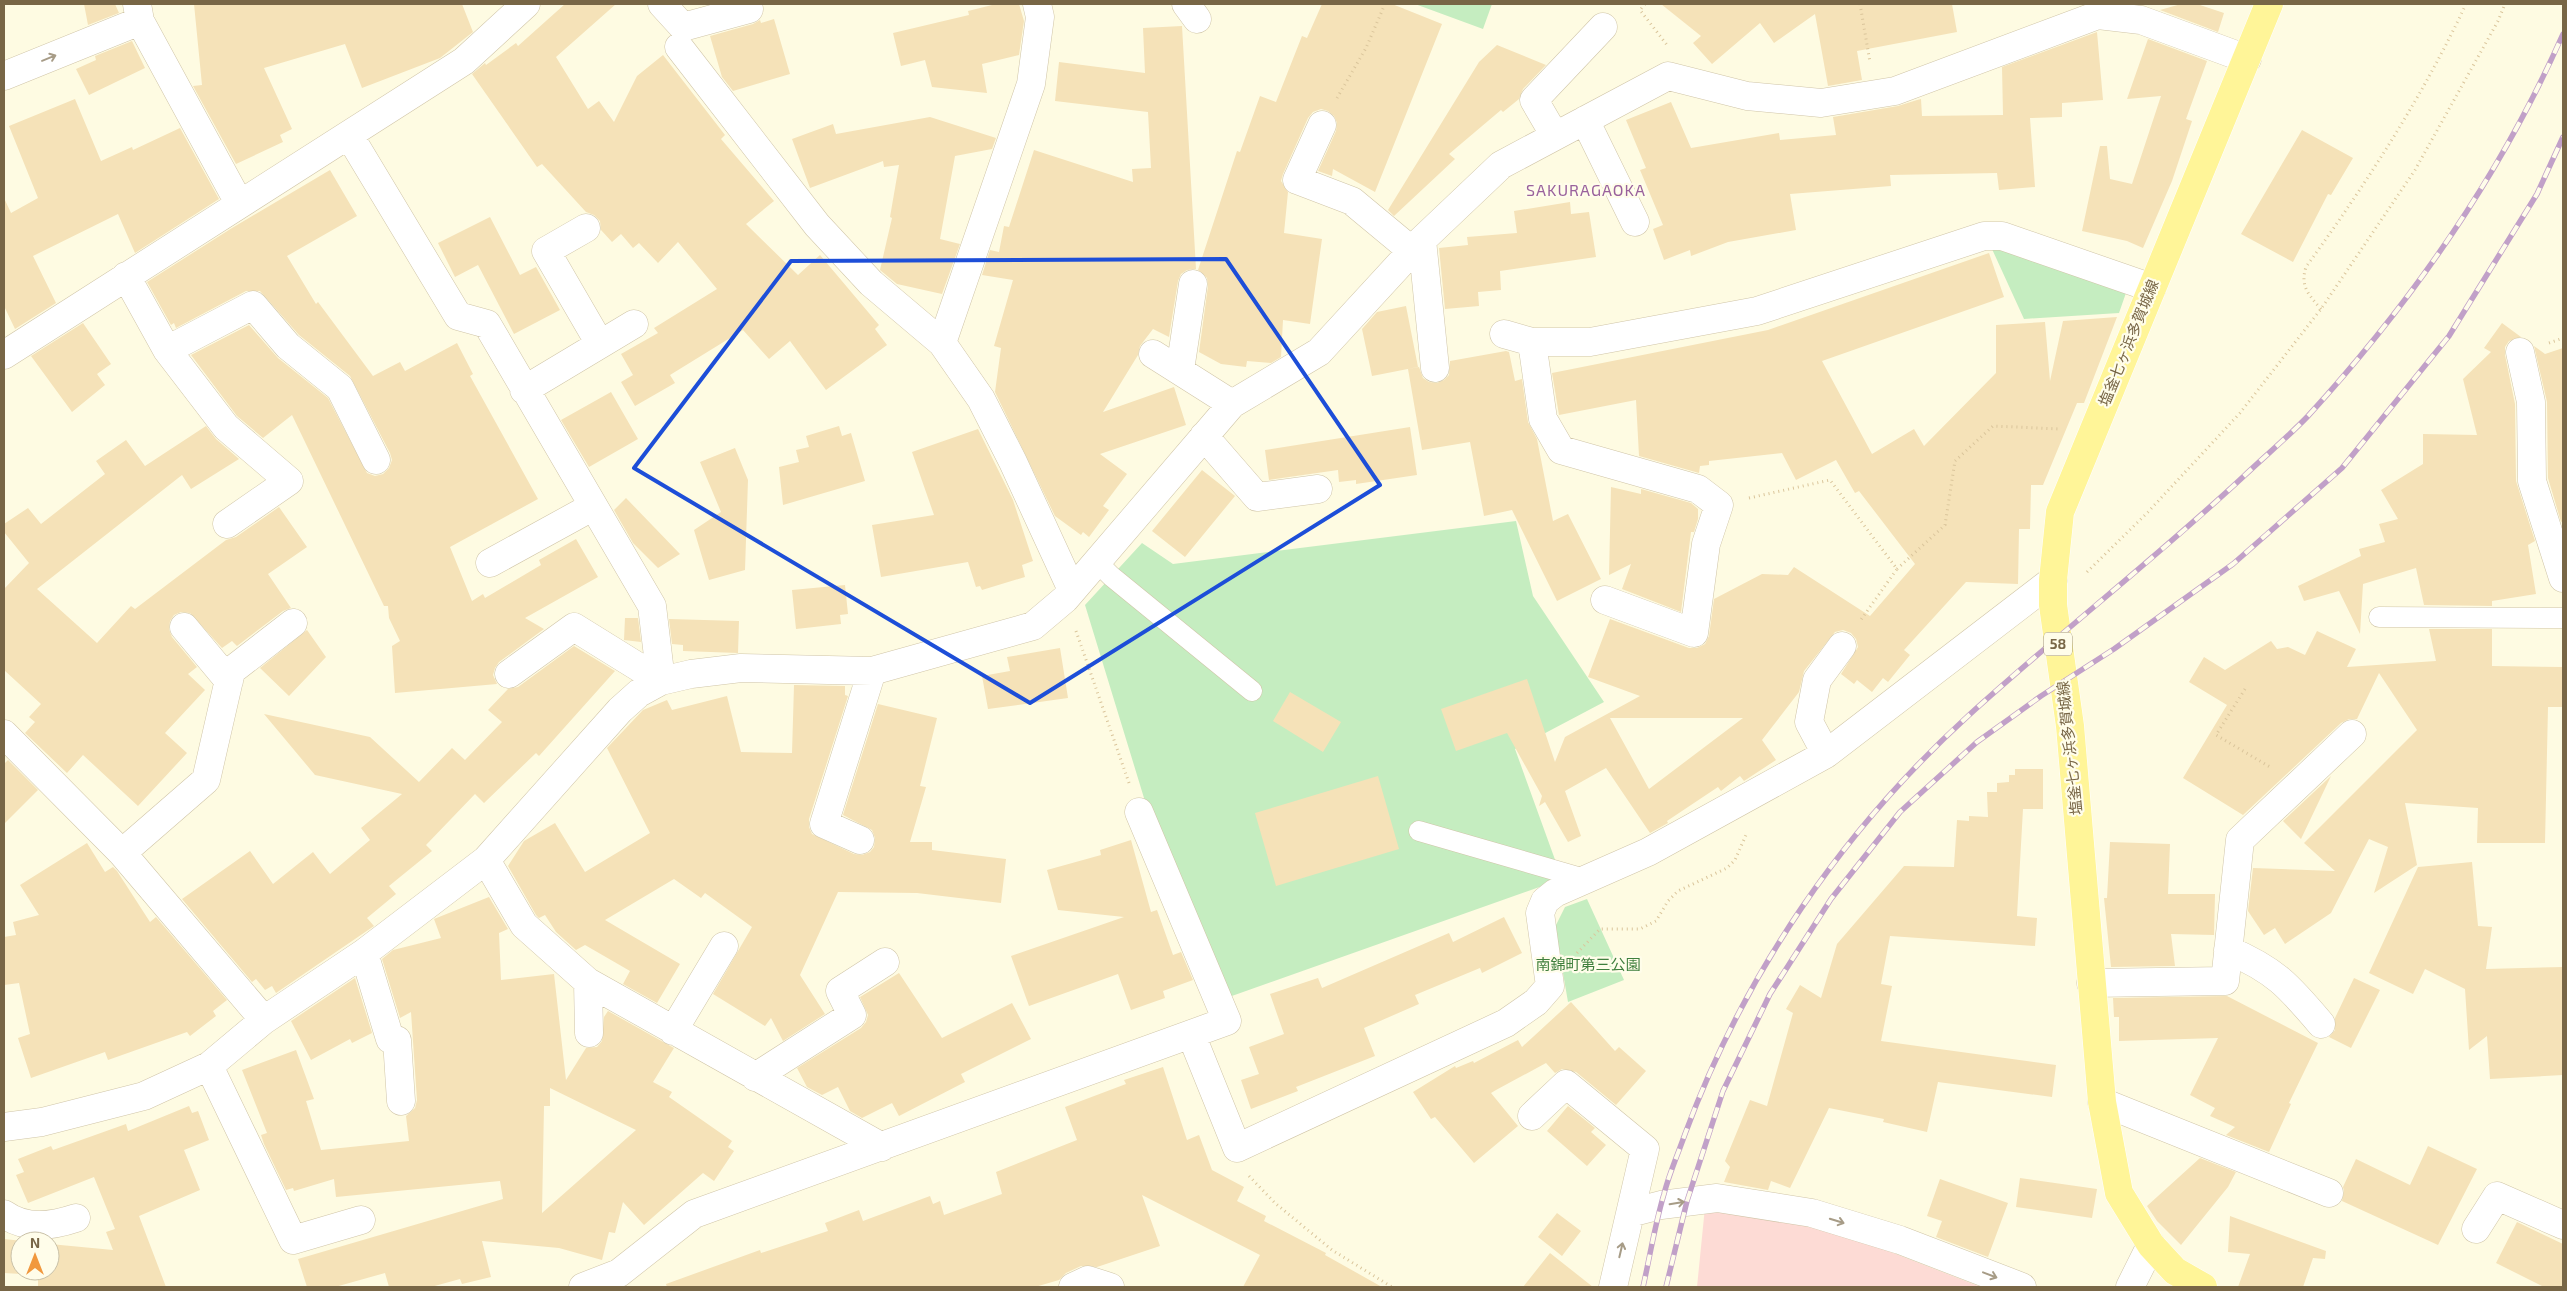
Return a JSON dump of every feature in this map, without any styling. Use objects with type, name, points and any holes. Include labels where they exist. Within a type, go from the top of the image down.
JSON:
[{"type":"main road","name":"塩釜七ヶ浜多賀城線","points":[[2203,1287],[2175,1271],[2151,1245],[2119,1193],[2102,1102],[2070,726],[2053,592],[2060,512],[2269,4]]},
{"type":"street","points":[[4,356],[239,203],[464,61],[526,4]]},
{"type":"street","points":[[662,4],[683,26],[749,9]]},
{"type":"street","points":[[942,343],[1031,84],[1040,17],[1037,4]]},
{"type":"street","points":[[4,76],[139,12],[239,203]]},
{"type":"street","points":[[4,1127],[42,1122],[144,1096],[209,1066],[264,1020],[364,953],[486,860],[620,710],[640,693],[661,681],[691,674],[741,668],[872,671],[1033,626],[1068,594],[1232,404],[1319,352],[1416,245],[1500,164],[1668,76],[1746,96],[1821,103],[1895,91],[2098,14],[2141,20],[2247,59]]},
{"type":"street","points":[[1555,136],[1534,100],[1603,26]]},
{"type":"street","points":[[679,47],[817,225],[872,283],[942,343],[981,399],[1013,462],[1068,594]]},
{"type":"street","points":[[1585,120],[1635,222]]},
{"type":"street","points":[[1322,125],[1297,180],[1352,201],[1416,245],[1435,368]]},
{"type":"street","points":[[349,135],[458,316],[487,324],[592,507],[652,606],[661,681]]},
{"type":"street","points":[[586,228],[546,251],[600,344]]},
{"type":"street","points":[[1504,334],[1532,342],[1590,342],[1757,311],[1984,236],[2002,236],[2152,288]]},
{"type":"street","points":[[126,276],[166,350],[226,428],[289,481],[228,524]]},
{"type":"street","points":[[1180,370],[1193,284]]},
{"type":"street","points":[[166,350],[253,305],[288,346],[340,388],[376,460]]},
{"type":"street","points":[[524,390],[634,324]]},
{"type":"street","points":[[1532,342],[1542,420],[1562,450],[1698,489],[1720,505],[1706,544],[1694,632],[1605,600]]},
{"type":"street","points":[[2520,352],[2531,402],[2532,481],[2563,578]]},
{"type":"street","points":[[1153,354],[1232,404]]},
{"type":"street","points":[[1204,436],[1257,497],[1318,489]]},
{"type":"street","points":[[490,563],[592,507]]},
{"type":"street","points":[[1191,1034],[1237,1148],[1506,1022],[1536,1002],[1550,986],[1540,913],[1545,901],[1555,892],[1648,852],[1826,754],[2053,592]]},
{"type":"street","points":[[122,853],[206,780],[231,672],[293,623]]},
{"type":"street","points":[[184,627],[229,681]]},
{"type":"street","points":[[509,674],[574,627],[661,681]]},
{"type":"street","points":[[1826,754],[1809,722],[1817,680],[1842,646]]},
{"type":"street","points":[[860,840],[824,824],[872,671]]},
{"type":"street","points":[[4,734],[122,853],[264,1020]]},
{"type":"street","points":[[2091,983],[2225,981],[2240,840],[2352,734]]},
{"type":"street","points":[[583,1287],[619,1273],[694,1214],[1227,1021],[1139,812]]},
{"type":"street","points":[[486,860],[524,925],[588,982],[882,1147]]},
{"type":"street","points":[[673,1031],[724,946]]},
{"type":"street","points":[[2228,950],[2259,963],[2289,986],[2321,1024]]},
{"type":"street","points":[[364,953],[390,1039],[397,1040],[401,1101]]},
{"type":"street","points":[[755,1077],[852,1015],[840,991],[884,962]]},
{"type":"street","points":[[588,982],[589,1033]]},
{"type":"street","points":[[209,1066],[293,1240],[361,1220]]},
{"type":"street","points":[[1532,1116],[1566,1084],[1645,1149],[1613,1287]]},
{"type":"street","points":[[2102,1102],[2329,1193]]},
{"type":"street","points":[[2476,1229],[2497,1196],[2563,1225]]},
{"type":"street","points":[[1630,1213],[1661,1205],[1717,1198],[1812,1213],[1900,1240],[2022,1287]]},
{"type":"street","points":[[4,1214],[32,1225],[57,1225],[76,1218]]},
{"type":"street","points":[[2130,1287],[2151,1245]]},
{"type":"street","points":[[1073,1287],[1088,1280],[1110,1287]]},
{"type":"lane","points":[[1096,562],[1252,692]]},
{"type":"lane","points":[[2379,617],[2563,618]]},
{"type":"lane","points":[[1419,831],[1584,879]]},
{"type":"path","points":[[1338,96],[1366,48],[1385,4]]},
{"type":"path","points":[[1645,4],[1640,10],[1678,59],[1676,78]]},
{"type":"path","points":[[1860,4],[1875,94]]},
{"type":"path","points":[[2321,309],[2304,289],[2303,277],[2306,266],[2350,206],[2417,97],[2466,4]]},
{"type":"path","points":[[2053,592],[2148,512],[2240,413],[2321,309],[2415,170],[2506,4]]},
{"type":"path","points":[[1842,646],[1897,570],[1945,525],[1955,461],[1993,426],[2093,431]]},
{"type":"path","points":[[1720,505],[1830,480],[1897,570]]},
{"type":"path","points":[[1068,594],[1139,812]]},
{"type":"path","points":[[2245,689],[2216,735],[2298,784]]},
{"type":"path","points":[[1237,1148],[1238,1165],[1275,1203],[1332,1250],[1392,1287]]},
{"type":"highlighted area","points":[[1226,259],[1380,485],[1030,703],[634,468],[791,261]]},
{"type":"shaded area","points":[[1705,1207],[1834,1230],[1981,1287],[1697,1287]]},
{"type":"green space","points":[[1415,4],[1492,4],[1483,29]]},
{"type":"green space","points":[[1999,246],[2127,290],[2119,313],[2024,319],[1992,249]]},
{"type":"green space","points":[[1516,521],[1533,596],[1604,702],[1515,749],[1562,879],[1229,997],[1148,811],[1085,605],[1142,543],[1173,564]]},
{"type":"green space","name":"南錦町第三公園","points":[[1587,899],[1624,980],[1568,1002],[1555,927],[1565,907]]},
{"type":"building","points":[[84,4],[115,4],[119,13],[88,25]]},
{"type":"building","points":[[194,4],[462,4],[473,32],[440,58],[362,88],[345,44],[264,68],[292,129],[280,135],[283,142],[236,164],[193,86],[202,85]]},
{"type":"building","points":[[565,4],[616,4],[556,57],[588,109],[599,101],[614,122],[637,76],[663,55],[725,135],[721,139],[774,201],[746,224],[798,275],[820,255],[879,325],[875,329],[887,345],[826,390],[790,341],[769,359],[743,330],[670,375],[675,383],[635,406],[621,382],[633,375],[621,354],[658,333],[654,328],[717,289],[678,242],[658,263],[639,243],[633,248],[621,234],[612,242],[601,230],[600,221],[594,215],[586,212],[542,164],[537,167],[472,74],[485,63],[486,65],[516,43],[518,46]]},
{"type":"building","points":[[996,4],[1019,4],[1024,21],[1019,55],[982,64],[987,93],[932,87],[925,60],[901,66],[893,33],[969,15],[968,11]]},
{"type":"building","points":[[1322,4],[1392,4],[1442,24],[1375,192],[1333,169],[1332,176],[1318,171],[1336,131],[1337,123],[1334,116],[1328,111],[1321,109],[1313,112],[1308,118],[1281,181],[1288,192],[1284,233],[1322,239],[1310,324],[1283,320],[1281,357],[1271,363],[1247,361],[1246,367],[1221,364],[1199,352],[1208,286],[1207,278],[1198,270],[1237,151],[1240,152],[1260,96],[1276,102],[1302,36],[1307,38]]},
{"type":"building","points":[[1661,4],[1952,4],[1957,32],[1857,51],[1862,80],[1828,86],[1815,14],[1774,43],[1760,23],[1712,64],[1693,43],[1701,36]]},
{"type":"building","points":[[2181,4],[2197,4],[2224,13],[2218,32],[2160,10]]},
{"type":"building","points":[[774,19],[790,74],[733,91],[722,77],[710,36],[753,24],[760,20],[761,23]]},
{"type":"building","points":[[1182,26],[1196,269],[1187,270],[1181,274],[1178,281],[1169,337],[1153,329],[1140,346],[1138,355],[1103,412],[1174,387],[1186,425],[1100,454],[1127,474],[1103,506],[1109,510],[1089,537],[1083,532],[1081,535],[1055,516],[995,392],[1001,348],[994,346],[1013,280],[982,275],[990,250],[999,252],[1004,226],[1009,227],[1034,150],[1133,182],[1132,169],[1151,168],[1148,112],[1055,101],[1059,62],[1145,73],[1143,28]]},
{"type":"building","points":[[2097,32],[2103,100],[2062,103],[2062,117],[2030,118],[2035,187],[1999,190],[1997,173],[1890,175],[1891,186],[1790,194],[1796,230],[1728,242],[1691,256],[1690,250],[1664,260],[1653,229],[1663,225],[1640,170],[1646,168],[1626,120],[1671,102],[1691,148],[1779,133],[1780,140],[1836,135],[1833,117],[1898,106],[1921,99],[1922,116],[2003,115],[2002,67]]},
{"type":"building","points":[[2148,39],[2207,61],[2186,119],[2192,121],[2172,181],[2143,248],[2127,241],[2082,231],[2100,146],[2107,146],[2110,179],[2132,184],[2161,96],[2127,99]]},
{"type":"building","points":[[132,41],[145,68],[89,95],[76,69],[96,60],[95,56]]},
{"type":"building","points":[[1497,45],[1546,65],[1523,89],[1519,99],[1503,112],[1501,110],[1449,154],[1455,159],[1394,216],[1388,210],[1479,62]]},
{"type":"building","points":[[75,99],[101,161],[132,147],[133,150],[180,128],[219,199],[135,253],[118,214],[33,256],[56,303],[15,329],[4,306],[4,198],[11,213],[38,198],[9,126]]},
{"type":"building","points":[[930,117],[996,138],[992,149],[955,156],[940,239],[960,244],[942,294],[897,284],[880,270],[892,218],[890,217],[899,165],[884,167],[883,161],[810,188],[792,139],[833,124],[836,134]]},
{"type":"building","points":[[2302,130],[2353,158],[2331,195],[2328,194],[2293,262],[2241,234]]},
{"type":"building","points":[[330,170],[357,216],[287,256],[316,304],[318,302],[373,376],[400,362],[405,371],[457,343],[473,374],[470,376],[538,499],[450,547],[472,601],[483,594],[485,598],[541,565],[539,560],[576,539],[598,577],[525,618],[544,629],[499,662],[493,675],[497,684],[395,693],[392,646],[400,641],[389,618],[388,606],[384,606],[292,415],[263,438],[237,416],[191,355],[249,325],[278,358],[328,398],[367,473],[375,476],[383,474],[389,468],[392,460],[390,453],[350,376],[299,335],[260,291],[246,291],[176,328],[174,323],[171,325],[147,282],[232,228]]},
{"type":"building","points":[[1570,202],[1571,214],[1589,212],[1596,257],[1500,271],[1501,290],[1478,292],[1479,306],[1445,309],[1439,248],[1468,245],[1467,237],[1517,233],[1514,211]]},
{"type":"building","points":[[490,217],[520,275],[536,267],[560,310],[514,334],[478,265],[455,277],[438,243]]},
{"type":"building","points":[[1989,253],[2004,297],[1822,361],[1872,454],[1914,429],[1924,446],[1996,373],[1996,325],[2045,322],[2050,381],[2063,321],[2117,317],[2084,403],[2077,403],[2043,485],[2031,485],[2030,529],[2019,529],[2018,584],[1966,582],[1904,650],[1910,655],[1888,682],[1883,678],[1872,692],[1857,680],[1854,684],[1841,674],[1858,647],[1856,639],[1851,633],[1843,630],[1835,632],[1804,671],[1799,692],[1762,740],[1776,760],[1744,781],[1740,776],[1721,791],[1718,787],[1667,821],[1668,823],[1650,833],[1606,768],[1565,791],[1581,836],[1568,842],[1545,802],[1539,806],[1542,796],[1507,733],[1456,751],[1441,709],[1527,679],[1555,762],[1565,737],[1640,696],[1588,677],[1610,619],[1689,648],[1697,648],[1705,644],[1709,636],[1714,599],[1762,574],[1788,575],[1794,567],[1870,616],[1915,564],[1859,491],[1855,493],[1836,460],[1796,480],[1782,453],[1709,461],[1709,465],[1700,466],[1699,473],[1639,456],[1636,400],[1559,415],[1552,373],[1768,330]],"holes":[[[1610,718],[1743,718],[1649,789]]]},
{"type":"building","points":[[1406,306],[1418,367],[1372,376],[1362,329],[1377,312]]},
{"type":"building","points":[[83,323],[111,364],[97,374],[105,385],[72,412],[31,356]]},
{"type":"building","points":[[2502,323],[2521,337],[2509,341],[2505,347],[2505,355],[2515,404],[2516,481],[2535,541],[2528,545],[2536,594],[2492,601],[2492,606],[2424,605],[2416,568],[2363,584],[2360,634],[2339,591],[2304,601],[2298,586],[2361,556],[2359,549],[2385,542],[2379,524],[2398,519],[2381,490],[2423,464],[2423,434],[2477,435],[2463,379],[2491,352],[2484,348]]},
{"type":"building","points":[[2534,346],[2545,354],[2563,348],[2563,521],[2561,522],[2548,478],[2547,402]]},
{"type":"building","points":[[1509,352],[1515,381],[1522,379],[1528,422],[1537,439],[1553,521],[1568,514],[1601,579],[1557,601],[1512,510],[1484,516],[1470,442],[1422,450],[1408,369],[1419,367],[1423,378],[1429,382],[1437,383],[1449,375],[1450,361]]},
{"type":"building","points":[[611,392],[638,439],[589,467],[561,420]]},
{"type":"building","points":[[206,426],[216,439],[239,459],[191,489],[182,475],[37,589],[97,643],[131,606],[135,609],[226,540],[236,537],[279,507],[307,547],[268,574],[291,608],[283,611],[237,646],[232,641],[222,648],[190,613],[181,612],[174,615],[170,621],[169,629],[172,637],[197,667],[188,674],[205,690],[165,733],[187,753],[138,806],[83,755],[67,773],[25,733],[35,722],[29,717],[41,704],[4,670],[4,589],[29,563],[4,532],[4,524],[28,508],[41,524],[105,474],[96,461],[126,440],[145,466]]},
{"type":"building","points":[[839,426],[842,436],[851,433],[865,481],[783,505],[779,467],[799,462],[796,450],[809,447],[806,436]]},
{"type":"building","points":[[1410,427],[1417,475],[1356,484],[1356,480],[1339,482],[1338,470],[1269,480],[1265,450]]},
{"type":"building","points":[[978,429],[1013,500],[1033,561],[1022,565],[1025,577],[982,590],[980,586],[976,587],[968,562],[881,577],[872,525],[934,515],[912,452]]},
{"type":"building","points":[[735,448],[748,480],[745,570],[709,580],[694,530],[721,512],[700,462]]},
{"type":"building","points":[[1202,470],[1235,496],[1185,557],[1152,531]]},
{"type":"building","points":[[1611,487],[1641,494],[1641,489],[1691,503],[1698,509],[1698,519],[1694,532],[1691,532],[1681,612],[1622,589],[1631,564],[1609,575]]},
{"type":"building","points":[[626,498],[680,554],[658,568],[633,543],[614,510]]},
{"type":"building","points":[[845,585],[848,614],[840,615],[841,624],[796,629],[792,590]]},
{"type":"building","points":[[625,618],[638,618],[641,642],[624,640]]},
{"type":"building","points":[[669,619],[739,621],[738,653],[683,651],[683,645],[672,644]]},
{"type":"building","points":[[2429,629],[2492,629],[2492,666],[2562,667],[2562,707],[2548,707],[2545,843],[2477,843],[2478,808],[2405,803],[2417,865],[2374,893],[2388,847],[2369,839],[2331,913],[2285,944],[2275,928],[2264,935],[2248,911],[2253,868],[2335,871],[2304,843],[2417,730],[2379,673],[2357,719],[2349,719],[2341,723],[2243,815],[2183,778],[2227,705],[2189,682],[2204,657],[2225,670],[2271,641],[2277,649],[2288,647],[2305,655],[2317,631],[2356,649],[2347,667],[2436,661]]},
{"type":"building","points":[[307,630],[326,657],[289,696],[260,668]]},
{"type":"building","points":[[574,646],[615,671],[539,756],[536,753],[484,803],[475,794],[426,845],[432,851],[389,886],[396,894],[367,918],[374,926],[276,993],[272,986],[265,990],[256,979],[252,982],[182,899],[250,851],[273,884],[313,852],[330,874],[370,840],[361,828],[402,794],[315,775],[264,714],[370,737],[419,782],[452,748],[465,760],[502,722],[488,710],[508,689],[518,687]]},
{"type":"building","points":[[1060,648],[1068,698],[988,709],[982,676],[1010,671],[1007,657]]},
{"type":"building","points":[[794,685],[845,686],[845,695],[848,696],[809,819],[809,827],[812,834],[854,854],[862,855],[870,852],[874,847],[875,838],[872,830],[843,815],[878,704],[937,718],[920,786],[926,787],[910,842],[932,842],[932,850],[1006,859],[1001,903],[917,893],[838,892],[800,975],[825,1014],[783,1041],[771,1018],[765,1026],[713,994],[752,927],[705,893],[701,898],[674,879],[605,920],[680,964],[657,1003],[623,984],[630,971],[585,945],[576,950],[556,932],[545,915],[539,918],[508,866],[524,841],[555,823],[585,872],[650,833],[607,748],[643,710],[667,700],[672,710],[727,696],[741,752],[792,753]]},
{"type":"building","points":[[1290,692],[1341,722],[1323,752],[1273,721]]},
{"type":"building","points":[[8,760],[38,790],[4,824],[4,764]]},
{"type":"building","points":[[2015,769],[2043,769],[2043,809],[2023,809],[2017,916],[2037,918],[2035,946],[1890,936],[1881,984],[1892,986],[1881,1041],[2056,1065],[2052,1097],[1938,1082],[1927,1132],[1883,1122],[1884,1119],[1829,1108],[1790,1188],[1771,1181],[1768,1190],[1724,1182],[1730,1167],[1725,1161],[1750,1100],[1767,1106],[1793,1013],[1786,1009],[1800,985],[1821,998],[1837,944],[1904,866],[1954,867],[1957,820],[1969,821],[1969,816],[1988,817],[1987,792],[1997,792],[1997,783],[2009,782],[2009,775],[2015,775]]},
{"type":"building","points":[[1378,776],[1399,849],[1276,886],[1255,813]]},
{"type":"building","points":[[2331,776],[2301,839],[2283,821]]},
{"type":"building","points":[[1131,840],[1151,912],[1157,910],[1173,955],[1181,952],[1193,980],[1163,991],[1165,998],[1131,1010],[1118,974],[1029,1006],[1011,956],[1124,917],[1058,910],[1047,870],[1101,855],[1100,850]]},
{"type":"building","points":[[2110,842],[2170,844],[2168,894],[2215,894],[2214,935],[2171,934],[2175,966],[2111,967],[2104,898],[2107,898]]},
{"type":"building","points":[[87,843],[105,872],[113,867],[117,871],[150,922],[156,917],[227,1000],[213,1011],[216,1016],[190,1036],[187,1032],[108,1060],[105,1052],[31,1078],[18,1038],[30,1034],[19,983],[4,985],[4,937],[16,935],[13,922],[39,915],[20,885]]},
{"type":"building","points":[[2472,862],[2478,926],[2492,927],[2486,969],[2563,967],[2563,1075],[2490,1079],[2487,1036],[2469,1050],[2465,989],[2425,969],[2413,994],[2369,973],[2418,867]]},
{"type":"building","points":[[489,897],[508,929],[499,933],[501,980],[554,974],[566,1080],[586,1048],[597,1047],[602,1041],[604,1017],[608,1011],[674,1048],[653,1082],[672,1092],[669,1097],[732,1141],[728,1147],[734,1151],[714,1181],[703,1173],[644,1225],[623,1202],[615,1233],[609,1232],[602,1260],[559,1248],[482,1241],[491,1277],[462,1284],[460,1279],[431,1287],[389,1287],[385,1273],[335,1287],[307,1287],[298,1259],[503,1199],[500,1181],[336,1197],[334,1179],[294,1191],[293,1188],[286,1190],[264,1144],[261,1135],[267,1133],[242,1070],[296,1050],[314,1099],[306,1101],[321,1150],[409,1141],[406,1116],[415,1108],[417,1100],[411,1012],[400,1018],[382,959],[393,950],[441,938],[434,919]],"holes":[[[550,1088],[636,1130],[542,1213],[544,1106],[550,1106]]]},
{"type":"building","points":[[1504,917],[1522,953],[1482,973],[1480,968],[1415,995],[1419,1004],[1364,1028],[1375,1056],[1296,1087],[1298,1091],[1251,1109],[1241,1080],[1259,1074],[1249,1047],[1284,1034],[1270,994],[1318,978],[1322,988],[1449,933],[1453,942]]},
{"type":"building","points":[[899,973],[942,1038],[1012,1003],[1031,1039],[961,1074],[965,1082],[899,1116],[892,1103],[862,1118],[850,1111],[838,1087],[822,1095],[807,1087],[797,1068],[861,1028],[866,1022],[868,1015],[860,997]]},
{"type":"building","points":[[355,978],[372,1033],[352,1043],[350,1039],[311,1060],[291,1021]]},
{"type":"building","points":[[2354,978],[2380,990],[2351,1048],[2329,1037],[2335,1030],[2335,1018]]},
{"type":"building","points":[[2227,996],[2318,1043],[2289,1103],[2291,1104],[2269,1152],[2226,1135],[2235,1127],[2210,1116],[2215,1108],[2190,1095],[2218,1038],[2119,1041],[2119,1017],[2114,1017],[2113,998]]},
{"type":"building","points":[[1571,1002],[1615,1051],[1619,1047],[1646,1071],[1616,1105],[1576,1072],[1562,1069],[1555,1073],[1546,1063],[1491,1093],[1518,1126],[1474,1163],[1435,1117],[1431,1119],[1413,1092],[1455,1066],[1456,1068],[1473,1061],[1474,1063],[1518,1040],[1522,1047]]},
{"type":"building","points":[[1163,1067],[1187,1140],[1199,1135],[1212,1170],[1244,1187],[1237,1201],[1266,1216],[1264,1221],[1326,1253],[1325,1255],[1382,1287],[1243,1287],[1260,1255],[1142,1195],[1160,1246],[1097,1267],[1081,1266],[1066,1273],[1059,1280],[1035,1287],[667,1287],[666,1284],[760,1250],[761,1253],[828,1231],[825,1223],[859,1210],[863,1221],[930,1196],[933,1204],[940,1201],[944,1215],[1002,1194],[996,1172],[1077,1140],[1065,1107],[1126,1084],[1124,1080]]},
{"type":"building","points":[[189,1106],[192,1113],[198,1111],[209,1140],[184,1150],[200,1190],[139,1216],[166,1287],[38,1287],[38,1281],[60,1281],[60,1245],[113,1250],[106,1232],[115,1229],[94,1177],[28,1203],[16,1175],[24,1172],[18,1159],[51,1146],[53,1150],[126,1124],[128,1131]]},
{"type":"building","points":[[1568,1106],[1595,1128],[1591,1132],[1606,1145],[1587,1166],[1547,1131]]},
{"type":"building","points":[[2428,1146],[2477,1169],[2438,1245],[2342,1201],[2343,1187],[2356,1159],[2410,1185]]},
{"type":"building","points":[[2200,1158],[2236,1172],[2228,1187],[2181,1245],[2157,1221],[2147,1206]]},
{"type":"building","points":[[2020,1178],[2097,1189],[2092,1218],[2016,1207]]},
{"type":"building","points":[[1940,1179],[2008,1203],[1988,1257],[1936,1237],[1942,1221],[1927,1216]]},
{"type":"building","points":[[1557,1213],[1581,1231],[1562,1256],[1538,1237]]},
{"type":"building","points":[[2230,1216],[2326,1251],[2325,1259],[2313,1258],[2303,1287],[2238,1287],[2250,1254],[2228,1252]]},
{"type":"building","points":[[2517,1222],[2563,1244],[2563,1287],[2544,1287],[2496,1263]]},
{"type":"building","points":[[4,1239],[10,1240],[10,1273],[4,1273]]},
{"type":"building","points":[[1550,1253],[1593,1287],[1523,1287]]},
{"type":"railway","points":[[1643,1287],[1666,1186],[1709,1075],[1736,1017],[1767,962],[1801,908],[1879,807],[1922,760],[1968,716],[2210,507],[2300,424],[2346,373],[2383,328],[2451,235],[2512,137],[2539,86],[2563,34]]},
{"type":"railway","points":[[1666,1287],[1687,1201],[1723,1091],[1770,994],[1831,899],[1900,812],[1977,742],[2041,696],[2114,649],[2233,564],[2342,468],[2449,336],[2537,194],[2563,137]]},
{"type":"district","name":"SAKURAGAOKA","points":[[1586,190]]}]
